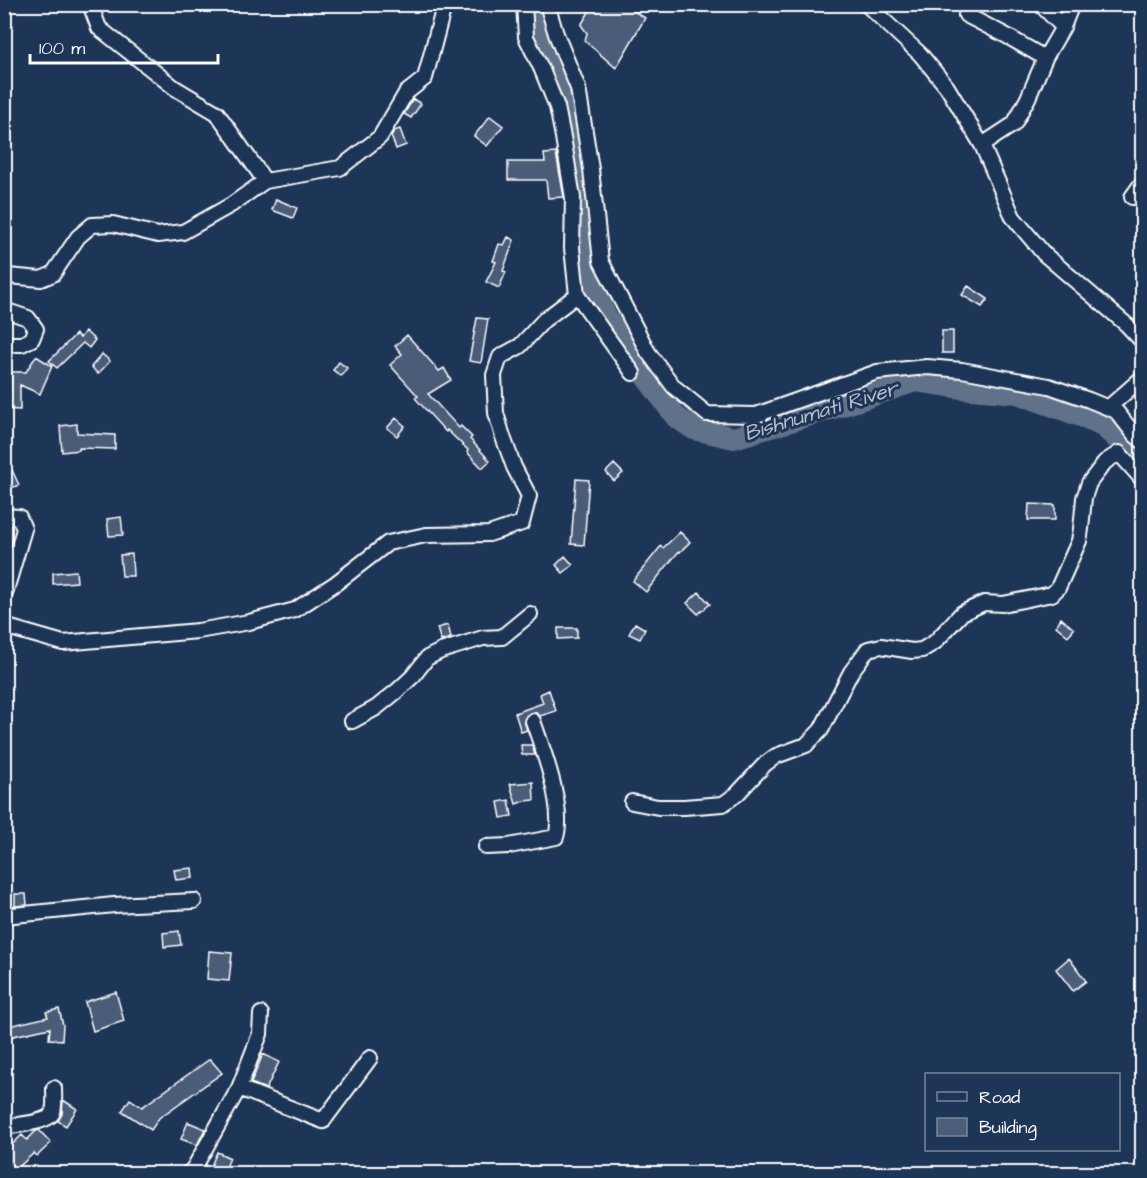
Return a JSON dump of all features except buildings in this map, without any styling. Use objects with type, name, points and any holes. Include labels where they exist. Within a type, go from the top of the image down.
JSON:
[{"type":"street","points":[[90,4],[99,28],[175,88],[217,113],[265,181]]},
{"type":"street","points":[[4,279],[8,276],[41,279],[53,274],[78,237],[92,225],[113,224],[158,235],[183,232],[231,205],[265,181],[340,168],[380,137],[406,93],[425,78],[443,10],[442,4]]},
{"type":"street","points":[[524,4],[526,37],[543,70],[557,107],[563,137],[573,198],[572,248],[577,295],[633,374]]},
{"type":"street","points":[[547,4],[556,34],[578,88],[591,169],[601,261],[648,352],[674,387],[707,414],[756,415],[877,372],[927,367],[963,370],[1049,386],[1116,411],[1136,439],[1105,462],[1089,483],[1084,498],[1079,541],[1059,588],[1052,594],[1003,604],[984,603],[962,613],[936,642],[922,650],[912,651],[880,646],[868,649],[851,672],[821,730],[806,745],[776,756],[765,764],[737,794],[723,804],[657,807],[632,802]]},
{"type":"street","points":[[1040,4],[1064,27]]},
{"type":"street","points":[[982,145],[1014,124],[1045,58],[1064,27],[1072,4]]},
{"type":"street","points":[[872,6],[920,54],[947,87],[982,145],[1013,217],[1044,254],[1143,341]]},
{"type":"street","points":[[966,15],[1045,58]]},
{"type":"street","points":[[1132,197],[1143,183]]},
{"type":"street","points":[[4,626],[63,643],[198,631],[249,622],[295,610],[336,583],[388,543],[426,535],[489,534],[522,523],[529,496],[514,467],[498,421],[494,375],[500,357],[520,346],[544,320],[577,295]]},
{"type":"street","points":[[4,310],[28,318],[36,329],[32,339],[22,344],[4,344]]},
{"type":"street","points":[[1109,407],[1143,378]]},
{"type":"street","points":[[1119,453],[1143,478]]},
{"type":"street","points":[[4,516],[20,517],[24,529],[4,597]]},
{"type":"street","points":[[352,721],[376,708],[397,691],[427,658],[441,651],[483,638],[502,637],[530,614]]},
{"type":"street","points":[[486,847],[509,846],[555,837],[558,829],[552,778],[533,721]]},
{"type":"street","points":[[4,916],[114,905],[194,901]]},
{"type":"street","points":[[189,1173],[239,1088],[260,1034],[261,1014]]},
{"type":"street","points":[[239,1088],[324,1121],[369,1058]]},
{"type":"street","points":[[4,1127],[50,1118],[53,1113],[54,1088]]},
{"type":"waterway","name":"Bishnumati River","points":[[535,4],[549,70],[573,124],[586,204],[591,274],[604,313],[632,358],[676,417],[694,429],[734,438],[915,381],[1017,393],[1086,418],[1104,427],[1142,461]]}]
